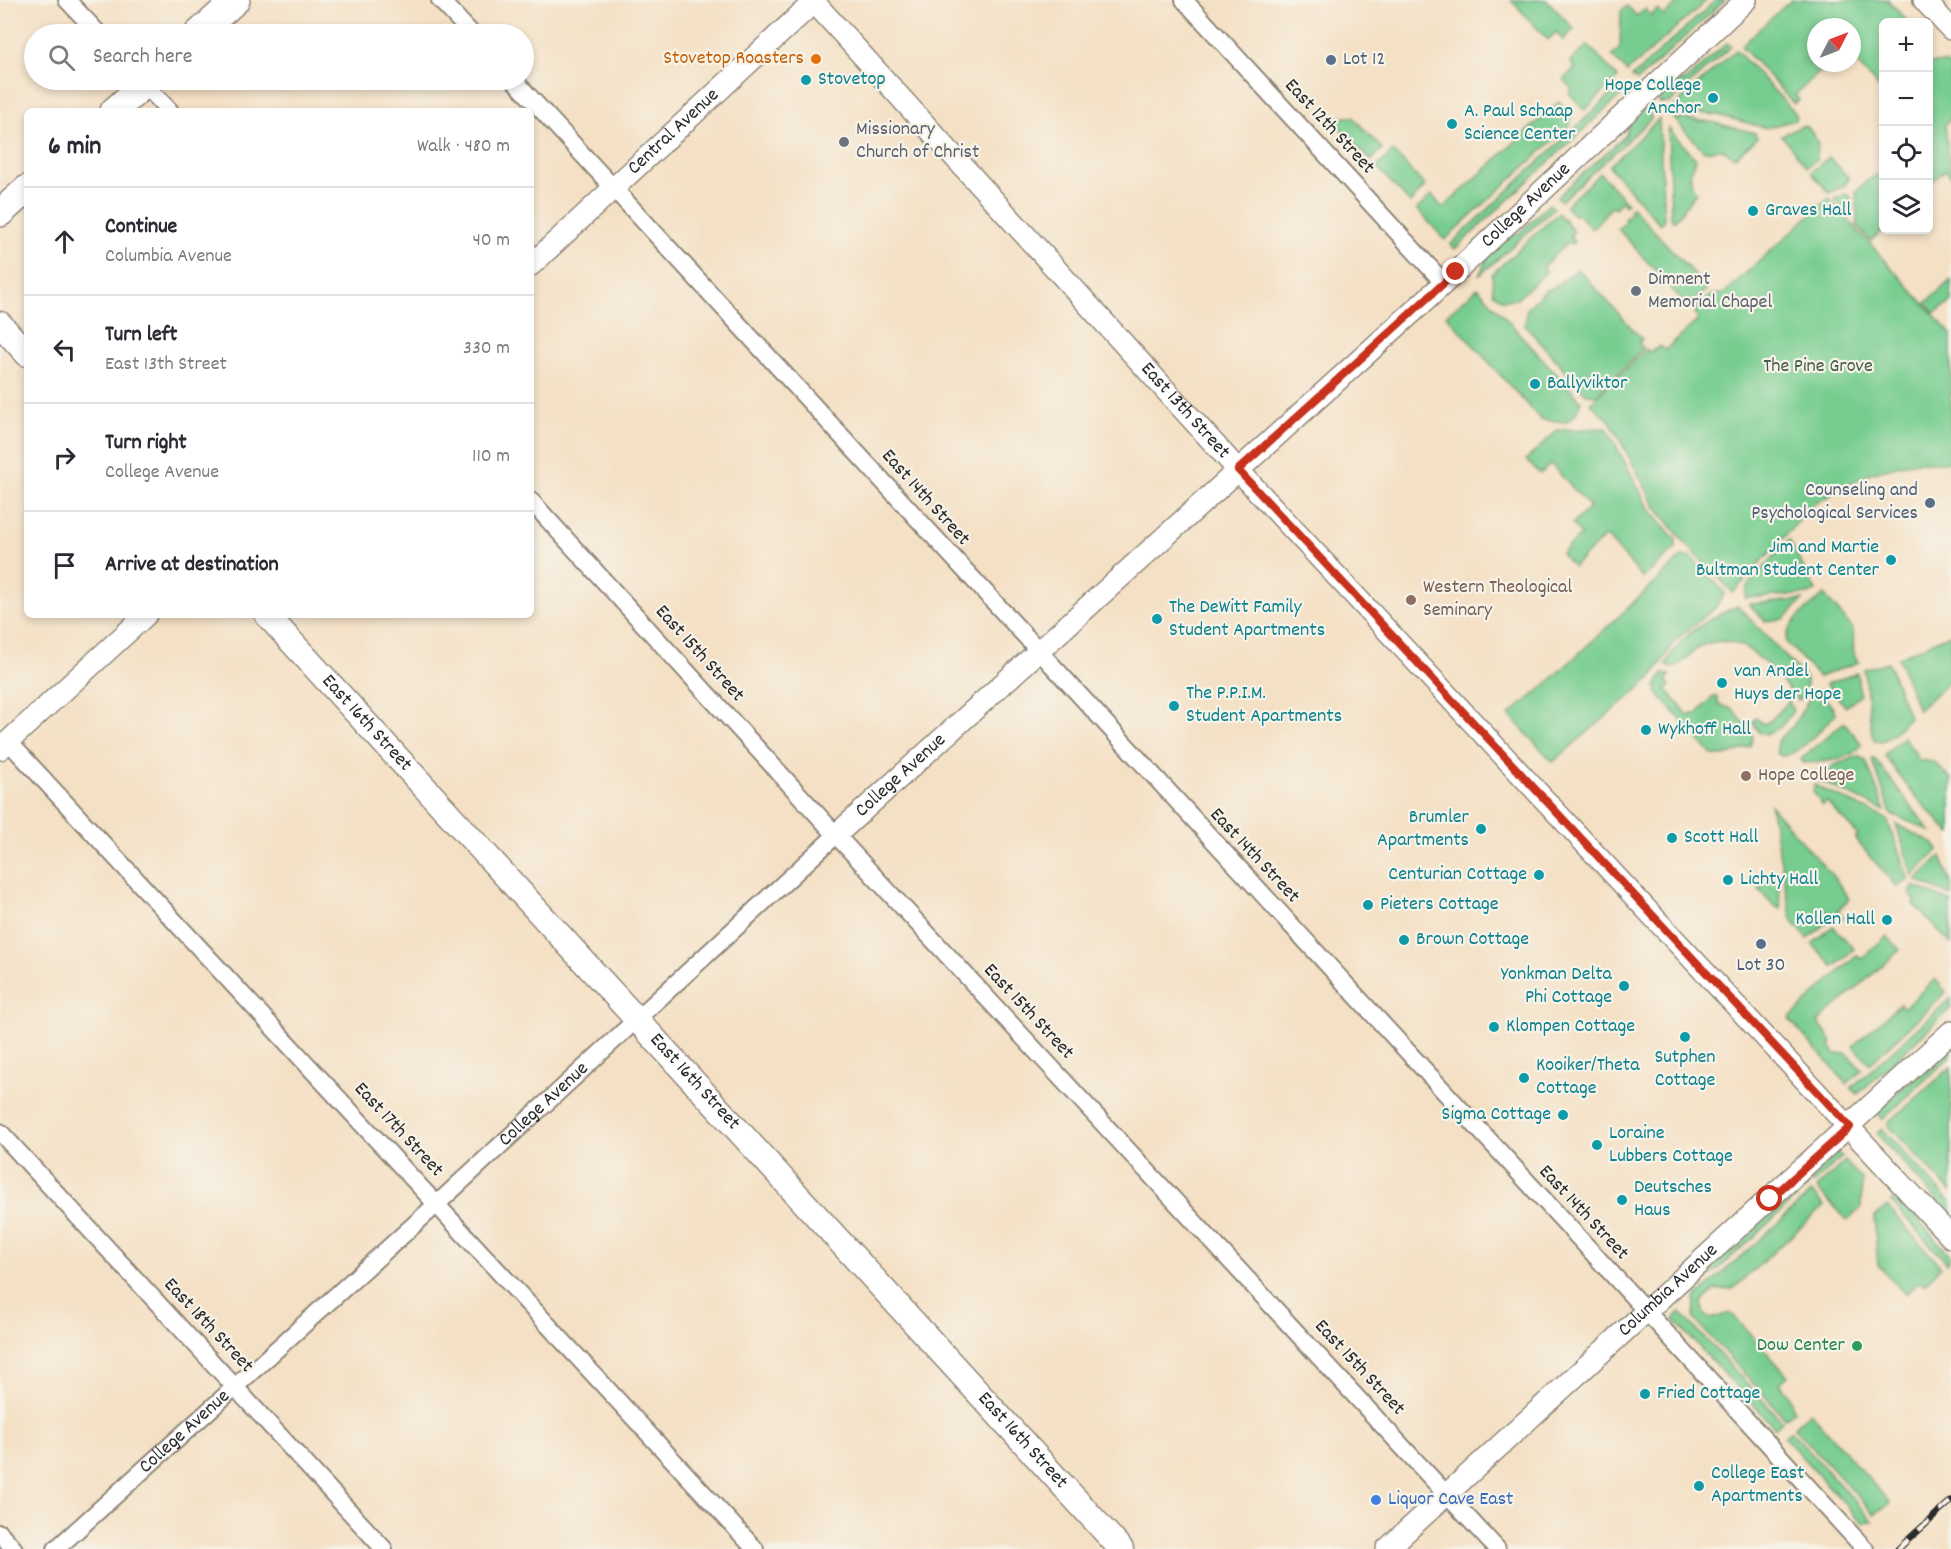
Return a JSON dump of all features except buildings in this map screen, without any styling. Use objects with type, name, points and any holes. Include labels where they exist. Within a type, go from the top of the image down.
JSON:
[{"type":"main road","points":[[209,24],[236,0]]},
{"type":"main road","points":[[117,108],[135,90]]},
{"type":"main road","points":[[0,213],[24,192]]},
{"type":"main road","points":[[0,324],[24,351]]},
{"type":"main road","name":"East 16th Street","points":[[270,618],[1121,1549]]},
{"type":"street","points":[[67,0],[90,24]]},
{"type":"street","points":[[441,0],[463,24]]},
{"type":"street","name":"East 12th Street","points":[[1184,0],[1444,283]]},
{"type":"street","name":"College Avenue","points":[[56,1549],[438,1203],[836,835],[1444,283],[1746,0]]},
{"type":"street","points":[[1924,0],[1951,29]]},
{"type":"street","name":"Central Avenue","points":[[534,262],[814,1]]},
{"type":"street","name":"East 13th Street","points":[[814,1],[1238,470],[1951,1237]]},
{"type":"street","points":[[152,90],[167,108]]},
{"type":"street","name":"East 14th Street","points":[[523,90],[1865,1549]]},
{"type":"street","name":"East 15th Street","points":[[534,504],[836,835],[1497,1549]]},
{"type":"street","points":[[3,740],[143,618]]},
{"type":"street","name":"East 17th Street","points":[[3,740],[438,1203],[755,1549]]},
{"type":"street","name":"Columbia Avenue","points":[[1387,1549],[1951,1032]]},
{"type":"street","name":"East 18th Street","points":[[0,1131],[384,1549]]},
{"type":"street","points":[[0,1533],[14,1549]]},
{"type":"green space","points":[[1511,0],[1547,0],[1574,29],[1563,40],[1556,32],[1548,40]]},
{"type":"green space","points":[[1681,0],[1707,0],[1627,72],[1612,56],[1620,48],[1621,11],[1627,6],[1637,16],[1645,9],[1651,15],[1658,9],[1664,16]]},
{"type":"green space","points":[[1716,0],[1725,0],[1637,81],[1632,77]]},
{"type":"green space","points":[[1791,0],[1888,0],[1904,18],[1879,18],[1879,88],[1861,68],[1861,18],[1807,18],[1807,72],[1819,72],[1795,95],[1799,100],[1794,104],[1741,46]]},
{"type":"green space","points":[[1727,43],[1731,46],[1669,103],[1659,103],[1659,93],[1674,80],[1685,81]]},
{"type":"green space","points":[[1588,45],[1618,78],[1585,110],[1569,93],[1572,89],[1564,79],[1575,68],[1570,62]]},
{"type":"green space","points":[[1736,50],[1796,114],[1795,120],[1766,128],[1717,115],[1669,111]]},
{"type":"green space","points":[[1933,63],[1946,63],[1951,68],[1951,117],[1945,125],[1951,176],[1945,170],[1933,181]]},
{"type":"green space","points":[[1618,88],[1623,93],[1455,249],[1450,245]]},
{"type":"green space","points":[[1559,102],[1571,115],[1570,125],[1445,240],[1417,209],[1432,195],[1443,208]]},
{"type":"green space","points":[[1641,109],[1650,110],[1651,119],[1561,201],[1557,197],[1626,135],[1628,122]]},
{"type":"green space","points":[[1353,117],[1382,149],[1371,161],[1331,118]]},
{"type":"green space","points":[[1673,118],[1711,122],[1755,133],[1757,138],[1735,157],[1722,149],[1704,151]]},
{"type":"green space","points":[[1659,119],[1664,219],[1660,224],[1609,166]]},
{"type":"green space","points":[[1802,126],[1808,127],[1818,142],[1817,159],[1807,167],[1781,135]]},
{"type":"green space","points":[[1668,128],[1696,159],[1690,176],[1696,193],[1674,221],[1671,218]]},
{"type":"green space","points":[[1393,151],[1425,186],[1410,203],[1377,167]]},
{"type":"green space","points":[[1829,157],[1849,178],[1844,186],[1829,193],[1811,172]]},
{"type":"green space","points":[[1600,173],[1627,203],[1625,205],[1621,201],[1615,208],[1612,206],[1592,229],[1579,215],[1574,215],[1565,206]]},
{"type":"green space","points":[[1879,174],[1879,234],[1871,241],[1857,225],[1856,191]]},
{"type":"green space","points":[[1845,194],[1851,197],[1850,217],[1835,199]]},
{"type":"green space","name":"The Pine Grove","points":[[1829,198],[1951,334],[1951,462],[1912,462],[1870,473],[1814,504],[1733,593],[1684,542],[1655,506],[1610,421],[1590,403],[1647,349],[1650,352],[1660,346],[1665,350],[1698,320],[1694,309],[1711,295],[1723,294]]},
{"type":"green space","points":[[1549,204],[1554,208],[1479,276],[1490,250],[1508,236],[1518,234]]},
{"type":"green space","points":[[1632,207],[1703,284],[1706,290],[1688,307],[1618,229],[1626,221],[1624,219],[1631,213],[1629,210]]},
{"type":"green space","points":[[1558,213],[1574,232],[1570,236],[1574,242],[1570,245],[1567,243],[1543,267],[1547,271],[1517,299],[1503,300],[1493,292],[1492,274]]},
{"type":"green space","points":[[1578,269],[1642,339],[1639,343],[1643,349],[1596,395],[1586,394],[1525,325],[1527,308],[1547,289],[1551,289]]},
{"type":"green space","points":[[1951,280],[1951,303],[1934,313],[1926,303]]},
{"type":"green space","points":[[1478,288],[1581,401],[1575,415],[1567,422],[1541,420],[1446,315]]},
{"type":"green space","points":[[1607,428],[1650,510],[1676,540],[1676,548],[1643,578],[1606,536],[1573,567],[1561,553],[1581,535],[1572,524],[1590,507],[1551,464],[1540,474],[1526,460],[1558,430]]},
{"type":"green space","points":[[1789,540],[1816,591],[1809,594],[1745,598],[1747,586]]},
{"type":"green space","points":[[1682,557],[1691,557],[1725,593],[1715,608],[1677,639],[1651,678],[1553,762],[1509,715],[1542,688]]},
{"type":"green space","points":[[1824,595],[1853,630],[1854,652],[1859,662],[1819,677],[1786,642],[1787,634],[1795,621]]},
{"type":"green space","points":[[1803,600],[1784,619],[1765,621],[1749,604]]},
{"type":"green space","points":[[1738,606],[1805,677],[1807,685],[1802,698],[1798,700],[1756,655],[1731,642],[1716,641],[1701,646],[1676,666],[1671,668],[1666,665],[1671,655],[1687,636],[1717,616]]},
{"type":"green space","points":[[1950,634],[1951,680],[1918,710],[1898,658]]},
{"type":"green space","points":[[1888,662],[1909,717],[1890,737],[1875,741],[1872,734],[1864,669]]},
{"type":"green space","points":[[1857,673],[1860,694],[1846,707],[1826,684]]},
{"type":"green space","points":[[1663,674],[1670,675],[1666,681],[1670,685],[1666,689],[1689,716],[1693,713],[1696,715],[1713,697],[1717,697],[1719,704],[1734,710],[1753,736],[1750,746],[1726,755],[1711,754],[1657,693],[1656,686]]},
{"type":"green space","points":[[1818,690],[1834,709],[1835,715],[1803,746],[1788,755],[1781,756],[1777,753],[1777,741],[1793,726],[1814,691]]},
{"type":"green space","points":[[1789,701],[1793,711],[1781,727],[1766,734],[1760,733],[1752,722],[1756,718],[1763,724],[1770,721]]},
{"type":"green space","points":[[1844,722],[1862,744],[1857,750],[1835,760],[1802,763],[1801,759]]},
{"type":"green space","points":[[1903,737],[1915,752],[1917,760],[1934,762],[1951,779],[1951,834],[1913,794],[1886,758],[1885,754]]},
{"type":"green space","points":[[1858,756],[1866,761],[1885,811],[1818,780],[1833,766]]},
{"type":"green space","points":[[1872,759],[1875,759],[1930,831],[1891,814]]},
{"type":"green space","points":[[1814,785],[1887,819],[1909,880],[1897,887],[1855,839],[1858,835],[1827,802],[1823,805],[1813,792]]},
{"type":"green space","points":[[1770,805],[1837,881],[1849,899],[1838,910],[1843,917],[1840,921],[1830,911],[1824,916],[1828,921],[1808,939],[1792,921]]},
{"type":"green space","points":[[1896,824],[1934,844],[1938,850],[1913,876]]},
{"type":"green space","points":[[1941,856],[1951,884],[1951,896],[1916,880]]},
{"type":"green space","points":[[1773,874],[1778,879],[1781,908],[1775,907],[1758,888]]},
{"type":"green space","points":[[1914,886],[1951,902],[1951,944],[1914,904],[1916,902],[1909,894]]},
{"type":"green space","points":[[1833,926],[1854,949],[1834,967],[1812,944]]},
{"type":"green space","points":[[1887,936],[1900,950],[1818,1022],[1832,1042],[1830,1046],[1835,1054],[1847,1054],[1862,1070],[1847,1084],[1789,1019],[1857,955],[1862,958]]},
{"type":"green space","points":[[1935,979],[1946,992],[1870,1064],[1853,1046],[1900,1004],[1904,1008]]},
{"type":"green space","points":[[1951,998],[1951,1008],[1858,1094],[1851,1088]]},
{"type":"green space","points":[[1951,1044],[1951,1056],[1882,1120],[1877,1112]]},
{"type":"green space","points":[[1951,1067],[1951,1192],[1887,1124]]},
{"type":"green space","points":[[1882,1128],[1951,1203],[1951,1216],[1877,1134]]},
{"type":"green space","points":[[1835,1150],[1842,1157],[1812,1184],[1806,1177]]},
{"type":"green space","points":[[1845,1161],[1862,1179],[1861,1208],[1847,1221],[1816,1188]]},
{"type":"green space","points":[[1801,1180],[1808,1187],[1680,1304],[1675,1297]]},
{"type":"green space","points":[[1812,1192],[1824,1206],[1733,1289],[1714,1290],[1702,1303],[1705,1315],[1711,1319],[1730,1313],[1735,1317],[1788,1376],[1780,1383],[1789,1395],[1794,1411],[1785,1418],[1694,1319],[1695,1298]]},
{"type":"green space","points":[[1897,1196],[1951,1256],[1947,1263],[1891,1202]]},
{"type":"green space","points":[[1887,1206],[1941,1267],[1924,1284],[1919,1282],[1905,1294],[1878,1265],[1874,1217]]},
{"type":"green space","points":[[1680,1312],[1782,1421],[1775,1428],[1674,1320]]},
{"type":"green space","points":[[1810,1412],[1890,1503],[1874,1514],[1794,1427]]},
{"type":"green space","points":[[1791,1431],[1873,1521],[1863,1524],[1784,1437]]},
{"type":"railway","points":[[1898,1549],[1951,1501]]},
{"type":"place","name":"Stovetop Roasters","points":[[816,59]]},
{"type":"place","name":"Lot 12","points":[[1331,60]]},
{"type":"place","name":"Stovetop","points":[[806,80]]},
{"type":"place","name":"Hope College Anchor","points":[[1713,98]]},
{"type":"place","name":"A. Paul Schaap Science Center","points":[[1452,124]]},
{"type":"place","name":"Missionary Church of Christ","points":[[844,142]]},
{"type":"place","name":"Graves Hall","points":[[1753,211]]},
{"type":"place","name":"Dimnent Memorial Chapel","points":[[1636,291]]},
{"type":"place","name":"Ballyviktor","points":[[1535,384]]},
{"type":"place","name":"Counseling and Psychological Services","points":[[1930,503]]},
{"type":"place","name":"Jim and Martie Bultman Student Center","points":[[1891,560]]},
{"type":"place","name":"Western Theological Seminary","points":[[1411,600]]},
{"type":"place","name":"The DeWitt Family Student Apartments","points":[[1157,619]]},
{"type":"place","name":"van Andel Huys der Hope","points":[[1722,683]]},
{"type":"place","name":"The P.P.I.M. Student Apartments","points":[[1174,706]]},
{"type":"place","name":"Wykhoff Hall","points":[[1646,730]]},
{"type":"place","name":"Hope College","points":[[1746,776]]},
{"type":"place","name":"Brumler Apartments","points":[[1481,829]]},
{"type":"place","name":"Scott Hall","points":[[1672,838]]},
{"type":"place","name":"Centurian Cottage","points":[[1539,875]]},
{"type":"place","name":"Lichty Hall","points":[[1728,880]]},
{"type":"place","name":"Pieters Cottage","points":[[1368,905]]},
{"type":"place","name":"Kollen Hall","points":[[1887,920]]},
{"type":"place","name":"Brown Cottage","points":[[1404,940]]},
{"type":"place","name":"Lot 30","points":[[1761,944]]},
{"type":"place","name":"Yonkman Delta Phi Cottage","points":[[1624,986]]},
{"type":"place","name":"Klompen Cottage","points":[[1494,1027]]},
{"type":"place","name":"Sutphen Cottage","points":[[1685,1037]]},
{"type":"place","name":"Kooiker/Theta Cottage","points":[[1524,1078]]},
{"type":"place","name":"Sigma Cottage","points":[[1563,1115]]},
{"type":"place","name":"Loraine Lubbers Cottage","points":[[1597,1145]]},
{"type":"place","name":"Deutsches Haus","points":[[1622,1200]]},
{"type":"place","name":"Dow Center","points":[[1857,1346]]},
{"type":"place","name":"Fried Cottage","points":[[1645,1394]]},
{"type":"place","name":"College East Apartments","points":[[1699,1486]]},
{"type":"place","name":"Liquor Cave East","points":[[1376,1500]]},
{"type":"route","points":[[1456,272],[1238,470],[1850,1127],[1770,1199]]}]
